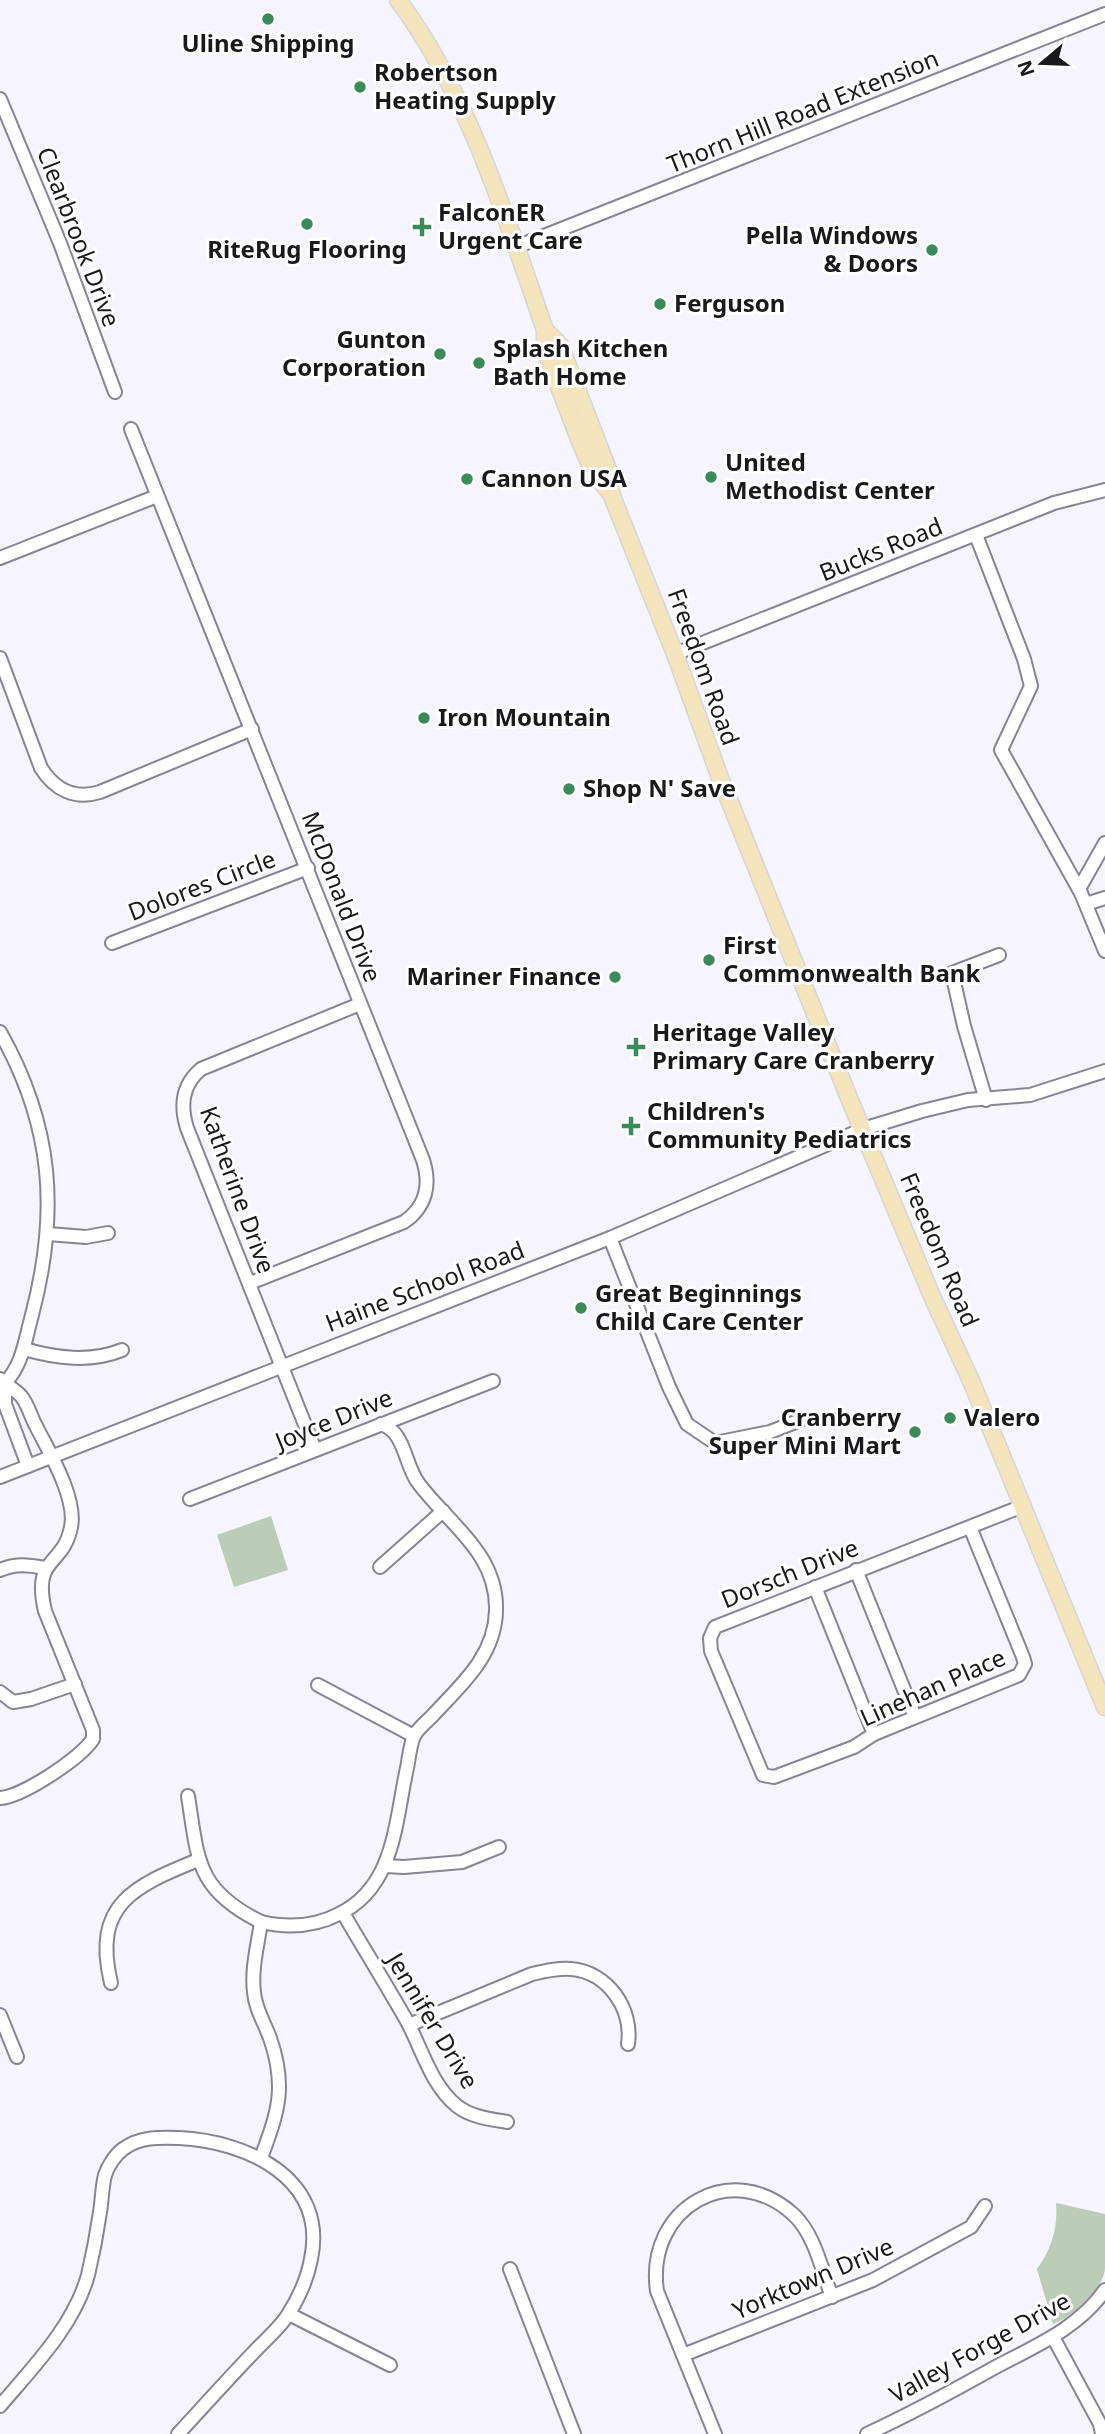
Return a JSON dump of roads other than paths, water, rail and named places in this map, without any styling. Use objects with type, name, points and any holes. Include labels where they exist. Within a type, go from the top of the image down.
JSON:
[{"type":"main road","name":"Freedom Road","points":[[398,0],[425,40],[460,103],[516,247],[545,330],[545,350],[579,439],[593,472],[612,496],[675,654],[719,775],[863,1129],[1100,1683],[1105,1707]]},
{"type":"street","name":"Thorn Hill Road Extension","points":[[516,247],[1105,15]]},
{"type":"street","name":"Clearbrook Drive","points":[[0,99],[61,243],[115,392]]},
{"type":"street","name":"McDonald Drive","points":[[131,429],[426,1169],[427,1186],[423,1203],[410,1217],[391,1229],[250,1283]]},
{"type":"street","name":"Bucks Road","points":[[675,654],[1054,503],[1105,490]]},
{"type":"street","points":[[0,558],[157,496]]},
{"type":"street","points":[[976,535],[1024,659],[1031,686],[1001,750],[1079,890],[1105,951]]},
{"type":"street","points":[[0,657],[41,768],[52,783],[74,794],[100,792],[252,729]]},
{"type":"street","points":[[1079,890],[1105,843]]},
{"type":"street","name":"Dolores Circle","points":[[112,943],[308,868]]},
{"type":"street","points":[[1086,904],[1105,898]]},
{"type":"street","points":[[986,1100],[964,1026],[952,973],[999,955]]},
{"type":"street","name":"Katherine Drive","points":[[315,1450],[182,1110],[186,1086],[201,1069],[360,1004]]},
{"type":"street","points":[[0,1032],[27,1088],[40,1129],[48,1177],[48,1234],[43,1267],[19,1366],[2,1381]]},
{"type":"street","name":"Haine School Road","points":[[0,1477],[610,1238],[863,1129],[968,1100],[1030,1095],[1105,1071]]},
{"type":"street","points":[[48,1234],[86,1237],[108,1233]]},
{"type":"street","points":[[610,1238],[669,1387],[687,1424],[715,1443],[770,1432],[803,1419]]},
{"type":"street","points":[[24,1349],[87,1359],[100,1358],[122,1350]]},
{"type":"street","points":[[0,1798],[23,1792],[88,1747],[93,1739],[93,1730],[45,1611],[41,1583],[46,1568],[66,1542],[71,1529],[68,1498],[52,1455],[21,1396],[2,1381]]},
{"type":"street","points":[[2,1381],[5,1404],[28,1466]]},
{"type":"street","name":"Joyce Drive","points":[[190,1499],[492,1381]]},
{"type":"street","points":[[188,1796],[198,1860],[208,1881],[232,1906],[261,1922],[280,1926],[311,1924],[343,1913],[373,1888],[385,1866],[414,1735],[477,1668],[495,1627],[495,1596],[487,1567],[471,1541],[415,1479],[396,1432],[381,1424]]},
{"type":"street","name":"Dorsch Drive","points":[[758,1769],[711,1651],[710,1638],[716,1627],[1023,1506]]},
{"type":"street","points":[[380,1567],[443,1511]]},
{"type":"street","name":"Linehan Place","points":[[758,1769],[763,1775],[774,1777],[854,1747],[874,1734],[1020,1675],[1025,1664],[971,1527]]},
{"type":"street","points":[[0,1570],[14,1564],[46,1568]]},
{"type":"street","points":[[856,1570],[915,1717]]},
{"type":"street","points":[[815,1587],[874,1734]]},
{"type":"street","points":[[0,1692],[13,1702],[75,1685]]},
{"type":"street","points":[[318,1685],[414,1735]]},
{"type":"street","points":[[385,1866],[462,1862],[499,1847]]},
{"type":"street","points":[[111,1983],[105,1946],[112,1917],[134,1891],[162,1875],[198,1860]]},
{"type":"street","name":"Jennifer Drive","points":[[343,1913],[409,2025],[427,2063],[455,2105],[476,2116],[507,2122]]},
{"type":"street","points":[[261,1922],[253,1979],[254,1993],[256,2006],[274,2050],[280,2081],[277,2116],[261,2158]]},
{"type":"street","points":[[409,2025],[532,1974],[552,1969],[573,1969],[591,1973],[617,1996],[629,2020],[628,2044]]},
{"type":"street","points":[[0,2015],[17,2057]]},
{"type":"street","points":[[0,2406],[49,2347],[80,2297],[97,2232],[105,2175],[120,2151],[145,2139],[190,2138],[214,2142],[261,2158],[280,2170],[294,2184],[306,2204],[314,2239],[311,2260],[289,2314],[178,2434]]},
{"type":"street","points":[[715,2434],[657,2291],[657,2251],[677,2215],[698,2200],[723,2193],[762,2195],[785,2208],[806,2230],[832,2297]]},
{"type":"street","name":"Yorktown Drive","points":[[683,2355],[874,2280],[971,2227],[985,2206]]},
{"type":"street","points":[[510,2269],[574,2434]]},
{"type":"street","name":"Valley Forge Drive","points":[[867,2434],[1053,2337],[1086,2314],[1105,2290]]},
{"type":"street","points":[[289,2314],[390,2365]]},
{"type":"street","points":[[1053,2337],[1098,2421],[1102,2434]]},
{"type":"place","name":"Uline Shipping","points":[[268,19]]},
{"type":"place","name":"Robertson Heating Supply","points":[[360,87]]},
{"type":"place","name":"RiteRug Flooring","points":[[307,224]]},
{"type":"place","name":"FalconER Urgent Care","points":[[422,227]]},
{"type":"place","name":"Pella Windows & Doors","points":[[932,250]]},
{"type":"place","name":"Ferguson","points":[[660,304]]},
{"type":"place","name":"Gunton Corporation","points":[[440,354]]},
{"type":"place","name":"Splash Kitchen Bath Home","points":[[479,363]]},
{"type":"place","name":"United Methodist Center","points":[[711,477]]},
{"type":"place","name":"Cannon USA","points":[[467,479]]},
{"type":"place","name":"Iron Mountain","points":[[424,718]]},
{"type":"place","name":"Shop N' Save","points":[[569,789]]},
{"type":"place","name":"First Commonwealth Bank","points":[[709,960]]},
{"type":"place","name":"Mariner Finance","points":[[615,977]]},
{"type":"place","name":"Heritage Valley Primary Care Cranberry","points":[[636,1047]]},
{"type":"place","name":"Children's Community Pediatrics","points":[[631,1126]]},
{"type":"place","name":"Great Beginnings Child Care Center","points":[[581,1308]]},
{"type":"place","name":"Valero","points":[[950,1418]]},
{"type":"place","name":"Cranberry Super Mini Mart","points":[[915,1432]]}]
